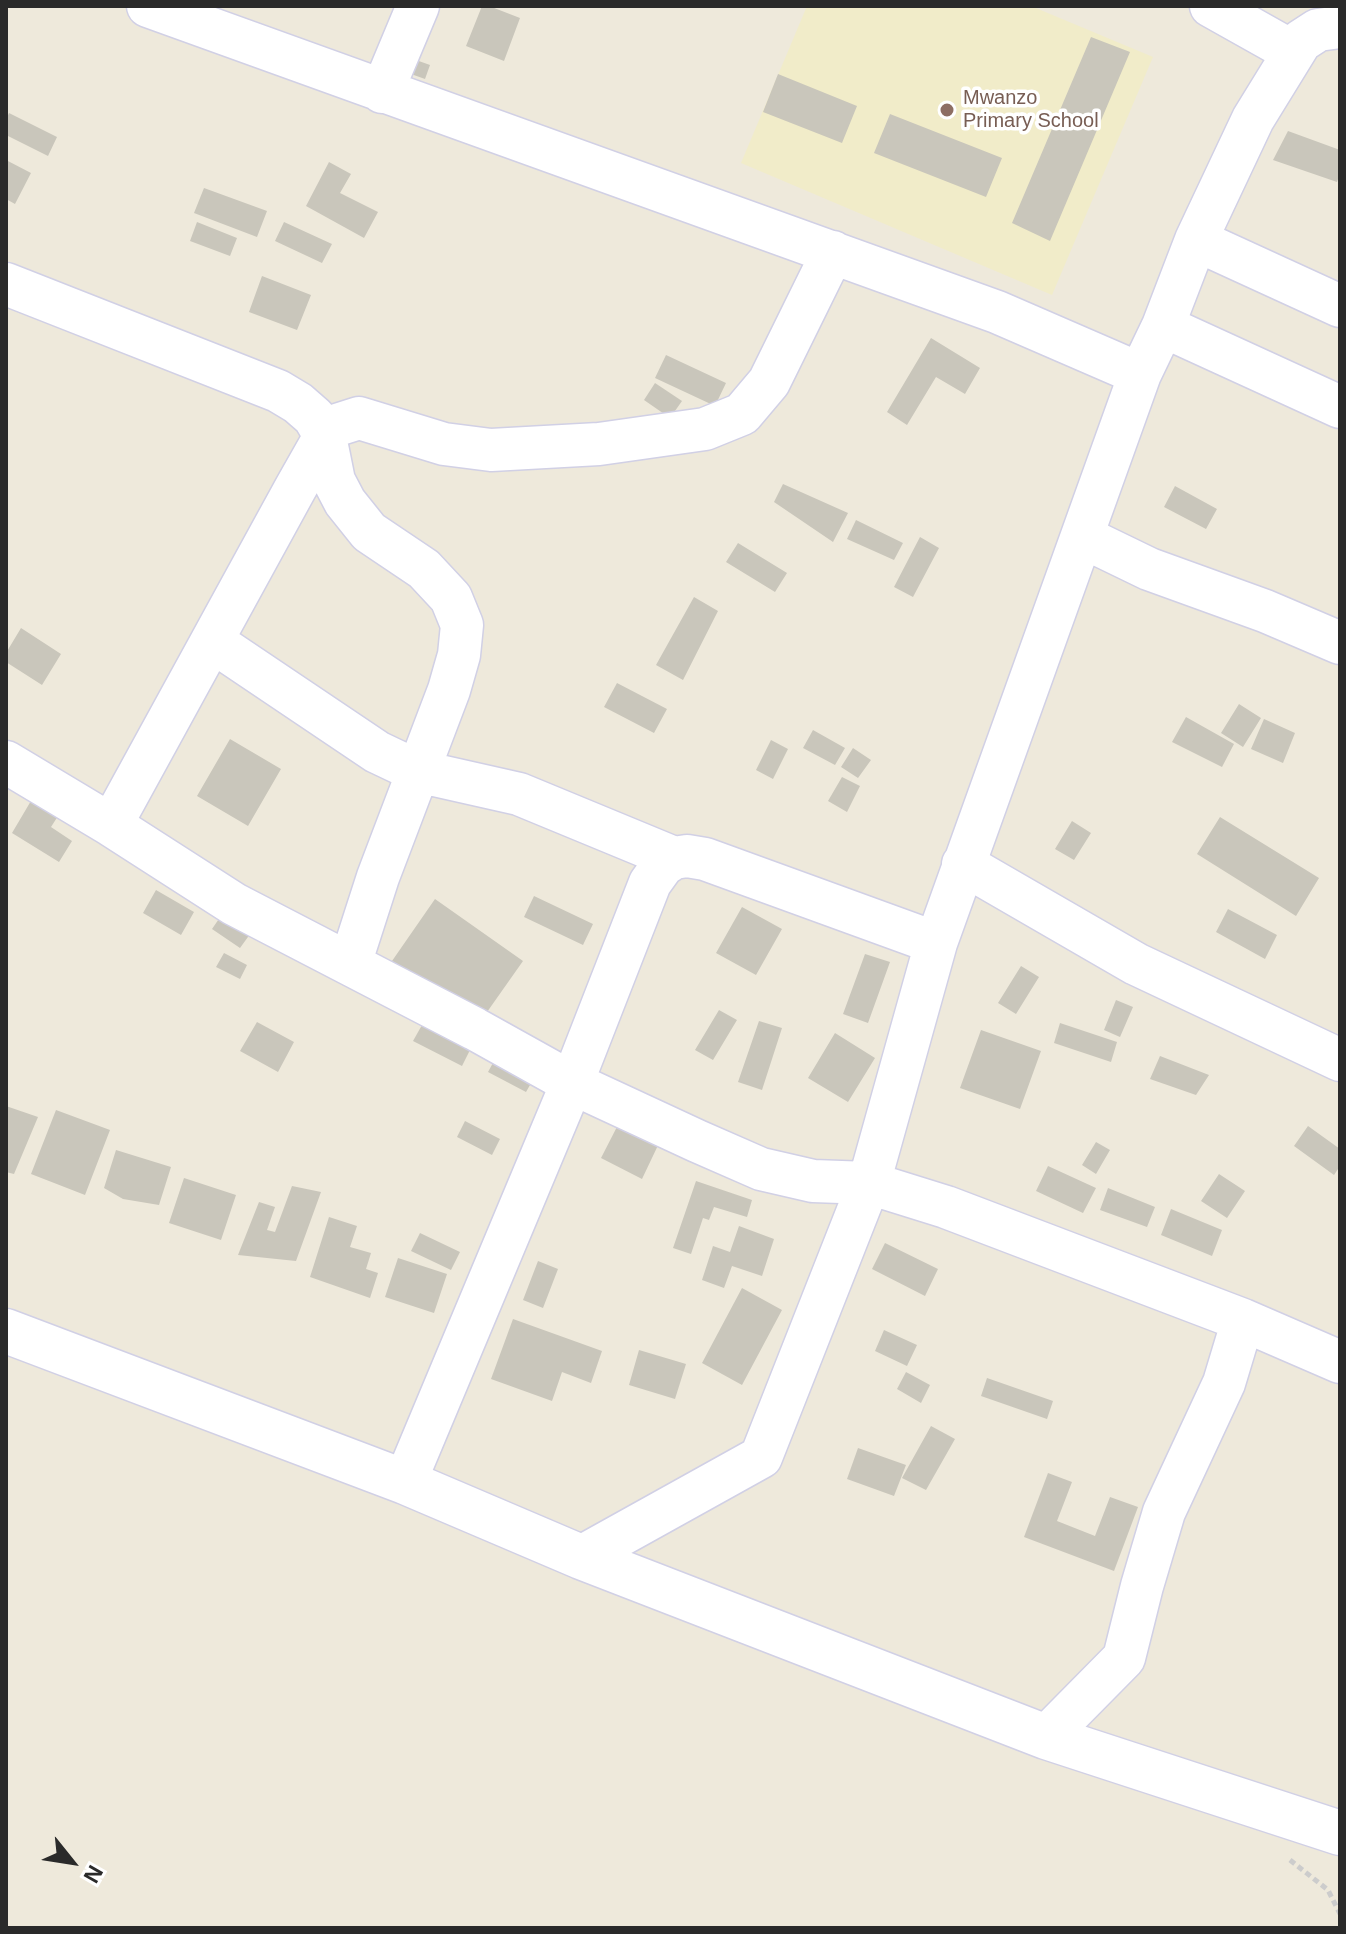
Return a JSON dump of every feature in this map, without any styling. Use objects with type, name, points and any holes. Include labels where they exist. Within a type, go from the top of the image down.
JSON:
[{"type":"street","points":[[148,6],[997,312],[1140,374]]},
{"type":"street","points":[[382,92],[418,6]]},
{"type":"street","points":[[1211,6],[1293,52]]},
{"type":"street","points":[[581,1557],[761,1457],[869,1183],[936,943],[1140,374],[1163,326],[1196,240],[1253,119],[1301,41],[1310,33],[1340,27]]},
{"type":"street","points":[[1196,240],[1340,306]]},
{"type":"street","points":[[111,825],[325,436],[337,425],[359,418],[444,444],[491,450],[599,444],[705,429],[742,414],[769,382],[833,252]]},
{"type":"street","points":[[6,284],[278,391],[298,403],[314,417],[325,436],[334,481],[345,502],[369,532],[424,569],[451,598],[462,625],[459,655],[449,690],[378,877],[350,964]]},
{"type":"street","points":[[1163,326],[1340,407]]},
{"type":"street","points":[[1083,537],[1149,569],[1265,611],[1340,643]]},
{"type":"street","points":[[212,641],[377,752],[417,771],[482,783],[519,794],[674,858]]},
{"type":"street","points":[[6,762],[234,904],[572,1083],[761,1169],[813,1181],[869,1183],[946,1207],[1243,1320],[1334,1350]]},
{"type":"street","points":[[405,1482],[572,1083],[650,883],[663,865],[674,858],[687,856],[705,859],[936,943]]},
{"type":"street","points":[[963,864],[1136,964],[1340,1060]]},
{"type":"street","points":[[1046,1737],[1124,1658],[1164,1512],[1224,1383],[1243,1320]]},
{"type":"street","points":[[6,1331],[405,1482],[581,1557],[1046,1737],[1340,1833]]},
{"type":"shaded area","name":"Mwanzo Primary School","points":[[807,6],[1031,6],[1153,57],[1052,295],[741,163]]},
{"type":"building","points":[[482,6],[520,18],[504,61],[466,46]]},
{"type":"building","points":[[1091,37],[1130,52],[1050,241],[1012,223]]},
{"type":"building","points":[[416,60],[430,65],[425,79],[411,74]]},
{"type":"building","points":[[778,74],[857,106],[842,143],[763,112]]},
{"type":"building","points":[[9,113],[57,137],[48,156],[6,135]]},
{"type":"building","points":[[890,114],[1002,158],[986,197],[874,153]]},
{"type":"building","points":[[1288,131],[1340,150],[1337,182],[1273,160]]},
{"type":"building","points":[[6,160],[31,173],[15,204],[6,199]]},
{"type":"building","points":[[329,162],[351,174],[340,193],[378,212],[364,238],[306,206]]},
{"type":"building","points":[[204,188],[267,211],[257,237],[194,213]]},
{"type":"building","points":[[197,222],[237,238],[230,256],[190,241]]},
{"type":"building","points":[[284,222],[332,244],[322,263],[275,241]]},
{"type":"building","points":[[262,276],[311,295],[297,330],[249,312]]},
{"type":"building","points":[[931,338],[980,368],[965,394],[936,377],[907,425],[887,412]]},
{"type":"building","points":[[666,355],[726,383],[715,406],[655,378]]},
{"type":"building","points":[[655,383],[682,401],[670,418],[644,400]]},
{"type":"building","points":[[783,484],[848,513],[833,542],[774,502]]},
{"type":"building","points":[[1175,486],[1217,509],[1206,529],[1164,507]]},
{"type":"building","points":[[856,520],[903,543],[894,560],[847,539]]},
{"type":"building","points":[[920,537],[939,548],[913,597],[894,587]]},
{"type":"building","points":[[738,543],[787,573],[775,592],[726,562]]},
{"type":"building","points":[[694,597],[718,611],[683,680],[656,665]]},
{"type":"building","points":[[21,628],[61,654],[42,685],[6,662],[6,653]]},
{"type":"building","points":[[617,683],[667,709],[654,733],[604,707]]},
{"type":"building","points":[[1239,704],[1261,718],[1243,747],[1221,733]]},
{"type":"building","points":[[1186,717],[1234,744],[1222,767],[1172,742]]},
{"type":"building","points":[[1264,719],[1295,733],[1283,763],[1251,749]]},
{"type":"building","points":[[813,730],[845,748],[835,765],[803,748]]},
{"type":"building","points":[[230,739],[281,769],[248,826],[197,796]]},
{"type":"building","points":[[771,740],[788,749],[773,779],[756,770]]},
{"type":"building","points":[[853,748],[871,760],[858,778],[841,767]]},
{"type":"building","points":[[842,777],[860,786],[847,812],[828,801]]},
{"type":"building","points":[[38,789],[65,805],[51,827],[72,841],[59,862],[12,833]]},
{"type":"building","points":[[1220,817],[1319,878],[1296,916],[1197,854]]},
{"type":"building","points":[[1072,821],[1091,833],[1074,860],[1055,849]]},
{"type":"building","points":[[156,890],[194,912],[181,935],[143,913]]},
{"type":"building","points":[[534,896],[593,924],[583,945],[524,917]]},
{"type":"building","points":[[435,899],[523,961],[480,1022],[392,961]]},
{"type":"building","points":[[742,907],[782,929],[756,975],[716,953]]},
{"type":"building","points":[[1228,909],[1277,935],[1265,959],[1216,932]]},
{"type":"building","points":[[225,910],[253,930],[240,948],[212,929]]},
{"type":"building","points":[[224,953],[247,965],[240,979],[216,967]]},
{"type":"building","points":[[865,954],[890,962],[868,1023],[843,1014]]},
{"type":"building","points":[[1021,966],[1039,977],[1016,1014],[998,1003]]},
{"type":"building","points":[[1116,1000],[1133,1007],[1120,1037],[1104,1030]]},
{"type":"building","points":[[719,1010],[737,1020],[713,1060],[695,1050]]},
{"type":"building","points":[[759,1021],[782,1028],[762,1090],[738,1082]]},
{"type":"building","points":[[257,1022],[294,1042],[278,1072],[240,1051]]},
{"type":"building","points":[[1060,1023],[1117,1042],[1111,1062],[1054,1043]]},
{"type":"building","points":[[422,1025],[470,1050],[462,1066],[413,1041]]},
{"type":"building","points":[[981,1030],[1041,1051],[1020,1109],[960,1088]]},
{"type":"building","points":[[835,1033],[875,1058],[848,1102],[808,1078]]},
{"type":"building","points":[[500,1050],[538,1071],[526,1092],[488,1072]]},
{"type":"building","points":[[1160,1056],[1209,1075],[1196,1095],[1150,1079]]},
{"type":"building","points":[[6,1106],[38,1117],[14,1174],[6,1172]]},
{"type":"building","points":[[56,1110],[110,1130],[85,1195],[31,1174]]},
{"type":"building","points":[[621,1119],[661,1139],[642,1179],[601,1158]]},
{"type":"building","points":[[465,1121],[500,1139],[492,1155],[457,1137]]},
{"type":"building","points":[[1308,1126],[1340,1149],[1340,1166],[1334,1175],[1294,1146]]},
{"type":"building","points":[[1096,1142],[1110,1150],[1096,1174],[1082,1165]]},
{"type":"building","points":[[116,1150],[171,1167],[159,1205],[123,1199],[104,1188]]},
{"type":"building","points":[[1048,1166],[1096,1188],[1083,1213],[1036,1191]]},
{"type":"building","points":[[1219,1174],[1245,1191],[1227,1218],[1201,1201]]},
{"type":"building","points":[[184,1178],[236,1195],[221,1240],[169,1223]]},
{"type":"building","points":[[696,1181],[752,1200],[747,1217],[714,1207],[709,1220],[703,1218],[691,1254],[673,1248]]},
{"type":"building","points":[[292,1186],[321,1192],[296,1261],[238,1255],[259,1202],[275,1207],[267,1230],[275,1232]]},
{"type":"building","points":[[1108,1188],[1155,1207],[1147,1227],[1100,1210]]},
{"type":"building","points":[[1171,1209],[1222,1230],[1212,1256],[1161,1235]]},
{"type":"building","points":[[329,1217],[357,1226],[350,1247],[371,1253],[366,1269],[378,1273],[370,1298],[310,1277]]},
{"type":"building","points":[[739,1226],[774,1239],[762,1276],[732,1266],[724,1288],[702,1280],[713,1246],[730,1252]]},
{"type":"building","points":[[420,1233],[460,1252],[451,1270],[411,1251]]},
{"type":"building","points":[[885,1243],[938,1269],[925,1296],[872,1269]]},
{"type":"building","points":[[398,1258],[447,1274],[434,1313],[385,1297]]},
{"type":"building","points":[[538,1261],[558,1269],[543,1308],[523,1300]]},
{"type":"building","points":[[742,1288],[782,1310],[742,1385],[702,1363]]},
{"type":"building","points":[[513,1319],[602,1351],[591,1383],[562,1372],[552,1401],[491,1379]]},
{"type":"building","points":[[884,1330],[917,1345],[907,1366],[875,1351]]},
{"type":"building","points":[[639,1350],[686,1364],[675,1399],[629,1385]]},
{"type":"building","points":[[906,1372],[930,1385],[921,1403],[897,1389]]},
{"type":"building","points":[[987,1378],[1053,1401],[1047,1419],[981,1396]]},
{"type":"building","points":[[931,1426],[955,1439],[926,1490],[902,1478]]},
{"type":"building","points":[[858,1448],[906,1465],[894,1496],[847,1479]]},
{"type":"building","points":[[1048,1473],[1072,1482],[1057,1521],[1095,1536],[1110,1497],[1138,1507],[1114,1571],[1024,1537]]},
{"type":"place","name":"Mwanzo Primary School","points":[[947,110]]}]
